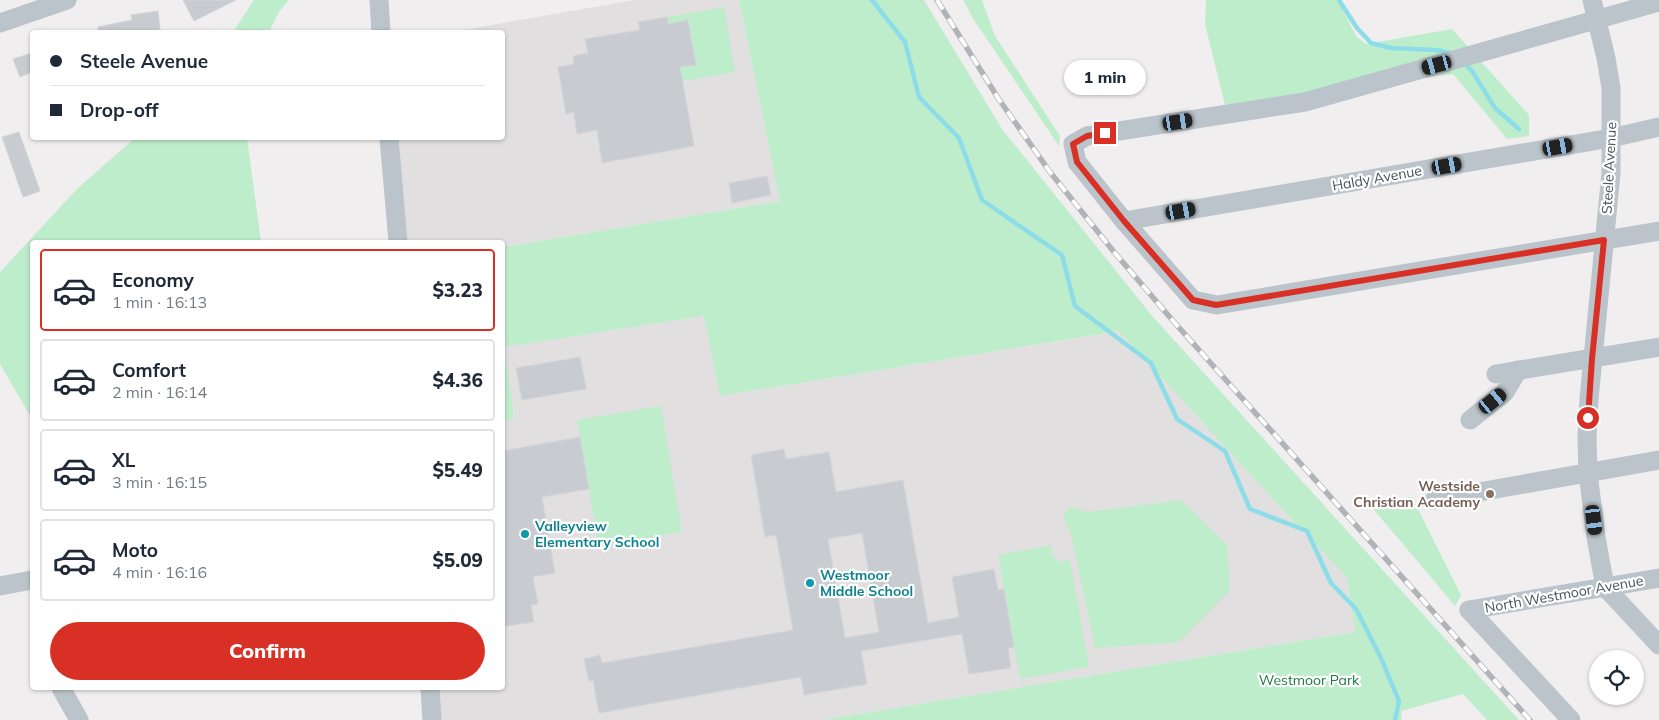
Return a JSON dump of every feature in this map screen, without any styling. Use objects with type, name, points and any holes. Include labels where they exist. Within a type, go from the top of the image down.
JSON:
[{"type":"street","points":[[0,23],[67,0]]},
{"type":"street","points":[[378,0],[381,30]]},
{"type":"street","name":"Steele Avenue","points":[[1592,0],[1598,20],[1611,88],[1611,174],[1592,359],[1587,438],[1588,472],[1605,587]]},
{"type":"street","points":[[1659,2],[1305,102],[1087,136],[1073,144],[1077,162],[1124,221],[1193,300],[1216,305],[1659,231]]},
{"type":"street","name":"Haldy Avenue","points":[[1124,221],[1611,138],[1659,127]]},
{"type":"street","points":[[390,140],[398,240]]},
{"type":"street","points":[[1496,374],[1659,347]]},
{"type":"street","points":[[1470,420],[1505,392],[1518,370]]},
{"type":"street","points":[[1434,500],[1659,460]]},
{"type":"street","name":"North Westmoor Avenue","points":[[1571,720],[1469,610],[1659,578]]},
{"type":"street","points":[[0,586],[30,580]]},
{"type":"street","points":[[1605,587],[1659,645]]},
{"type":"street","points":[[63,690],[79,720]]},
{"type":"street","points":[[430,690],[432,720]]},
{"type":"shaded area","points":[[635,0],[739,0],[780,201],[505,247],[505,240],[398,240],[389,140],[505,140],[505,30],[462,30]]},
{"type":"shaded area","points":[[704,316],[720,396],[1120,331],[1290,518],[1347,577],[1355,632],[823,720],[432,720],[430,690],[505,690],[505,420],[514,418],[505,360],[505,347]]},
{"type":"green space","points":[[254,0],[289,0],[279,12],[270,30],[234,30]]},
{"type":"green space","name":"Westmoor Park","points":[[739,0],[924,0],[1002,129],[1153,317],[1519,720],[1487,720],[1463,694],[1401,711],[1402,720],[823,720],[1355,632],[1347,577],[1290,518],[1119,331],[720,396],[704,316],[505,347],[505,247],[780,201]]},
{"type":"green space","points":[[963,0],[982,0],[995,36],[1060,136],[1059,146],[974,20]]},
{"type":"green space","points":[[1206,0],[1338,0],[1356,36],[1366,44],[1452,29],[1529,115],[1529,136],[1507,139],[1453,74],[1225,105],[1205,24]]},
{"type":"green space","points":[[724,7],[735,72],[683,81],[677,79],[667,17]]},
{"type":"green space","points":[[133,140],[247,140],[261,240],[30,240],[30,416],[0,364],[0,272],[78,188]]},
{"type":"green space","points":[[505,354],[514,418],[505,420]]},
{"type":"green space","points":[[661,406],[682,532],[599,546],[577,420]]},
{"type":"green space","points":[[1412,497],[1461,595],[1455,606],[1370,505]]},
{"type":"green space","points":[[1181,500],[1227,545],[1230,590],[1179,642],[1095,648],[1071,533],[1063,517],[1069,507],[1089,512]]},
{"type":"green space","points":[[1052,545],[1054,558],[1061,562],[1070,560],[1089,667],[1020,679],[998,555]]},
{"type":"building","points":[[183,0],[236,0],[194,21]]},
{"type":"building","points":[[158,11],[160,30],[98,30],[98,27],[132,20],[131,15]]},
{"type":"building","points":[[667,17],[668,24],[688,20],[696,65],[680,67],[694,146],[602,163],[597,130],[577,134],[574,112],[566,114],[558,67],[574,64],[573,56],[588,53],[585,39],[640,30],[638,22]]},
{"type":"building","points":[[30,54],[30,73],[20,77],[13,59]]},
{"type":"building","points":[[19,132],[40,191],[23,197],[2,137]]},
{"type":"building","points":[[767,176],[771,195],[732,203],[729,183]]},
{"type":"building","points":[[580,357],[586,389],[522,400],[516,368]]},
{"type":"building","name":"Valleyview Elementary School","points":[[580,437],[589,489],[542,497],[555,573],[533,577],[538,604],[531,605],[534,622],[505,627],[505,450]]},
{"type":"building","name":"Westmoor Middle School","points":[[784,449],[786,459],[829,452],[836,492],[903,480],[928,623],[959,617],[952,577],[994,569],[998,590],[1004,589],[1014,647],[1008,648],[1011,668],[969,674],[962,634],[861,651],[867,684],[804,695],[801,677],[599,713],[593,680],[589,681],[584,659],[600,655],[602,663],[793,630],[776,535],[765,537],[751,455]],"holes":[[[862,533],[879,632],[845,638],[828,539]]]},
{"type":"waterway","points":[[872,0],[905,42],[919,97],[959,138],[982,200],[1062,255],[1075,306],[1151,363],[1177,419],[1225,451],[1250,509],[1307,531],[1331,583],[1356,609],[1380,656],[1399,701],[1395,720]]},
{"type":"waterway","points":[[1339,0],[1357,28],[1371,43],[1391,48],[1436,50],[1451,53]]},
{"type":"waterway","points":[[1463,62],[1472,71],[1495,108],[1519,129]]},
{"type":"railway","points":[[937,0],[998,98],[1050,172],[1114,252],[1174,322],[1530,720]]},
{"type":"place","name":"Westside Christian Academy","points":[[1490,494]]},
{"type":"place","name":"Valleyview Elementary School","points":[[525,534]]},
{"type":"place","name":"Westmoor Middle School","points":[[810,583]]},
{"type":"route","points":[[1105,133],[1087,136],[1073,144],[1077,162],[1124,221],[1193,300],[1216,305],[1604,240],[1588,418]]}]
